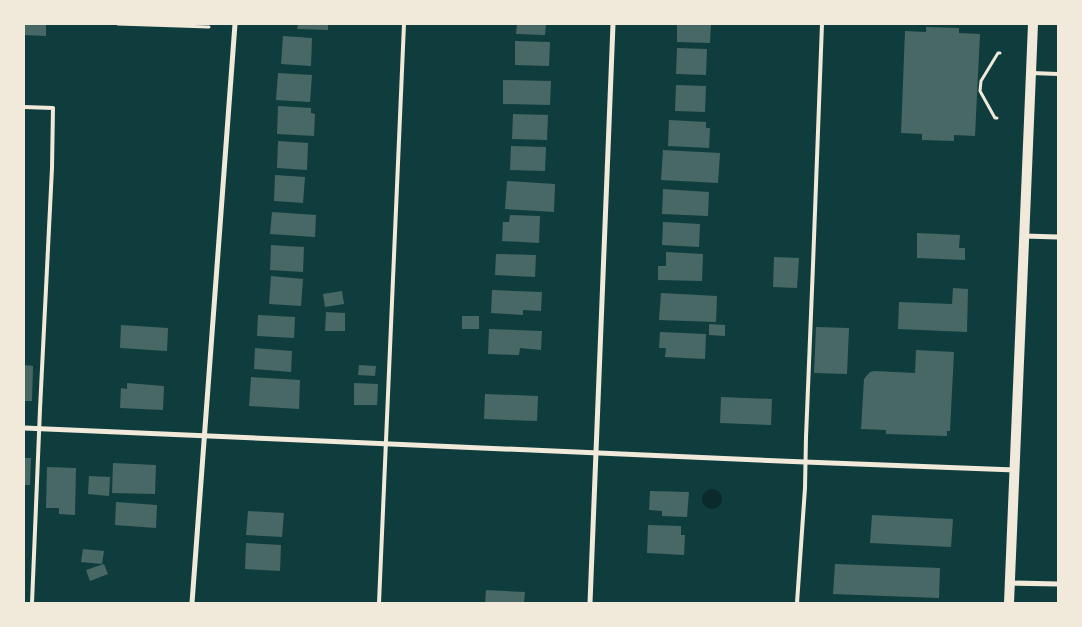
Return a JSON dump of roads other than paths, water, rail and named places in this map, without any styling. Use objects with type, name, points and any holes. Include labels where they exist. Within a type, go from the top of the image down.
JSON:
[{"type":"main road","points":[[1009,603],[1033,24]]},
{"type":"street","points":[[192,603],[235,24]]},
{"type":"street","points":[[590,603],[613,24]]},
{"type":"street","points":[[1024,236],[1058,237]]},
{"type":"street","points":[[24,428],[1015,470]]},
{"type":"street","points":[[1010,583],[1058,584]]},
{"type":"lane","points":[[379,603],[404,24]]},
{"type":"lane","points":[[797,603],[805,488],[822,24]]},
{"type":"lane","points":[[1032,73],[1058,74]]},
{"type":"lane","points":[[24,107],[53,108],[52,168],[32,603]]},
{"type":"water","points":[[708,489],[716,489],[722,495],[722,503],[716,509],[708,509],[702,503],[702,495]]}]
